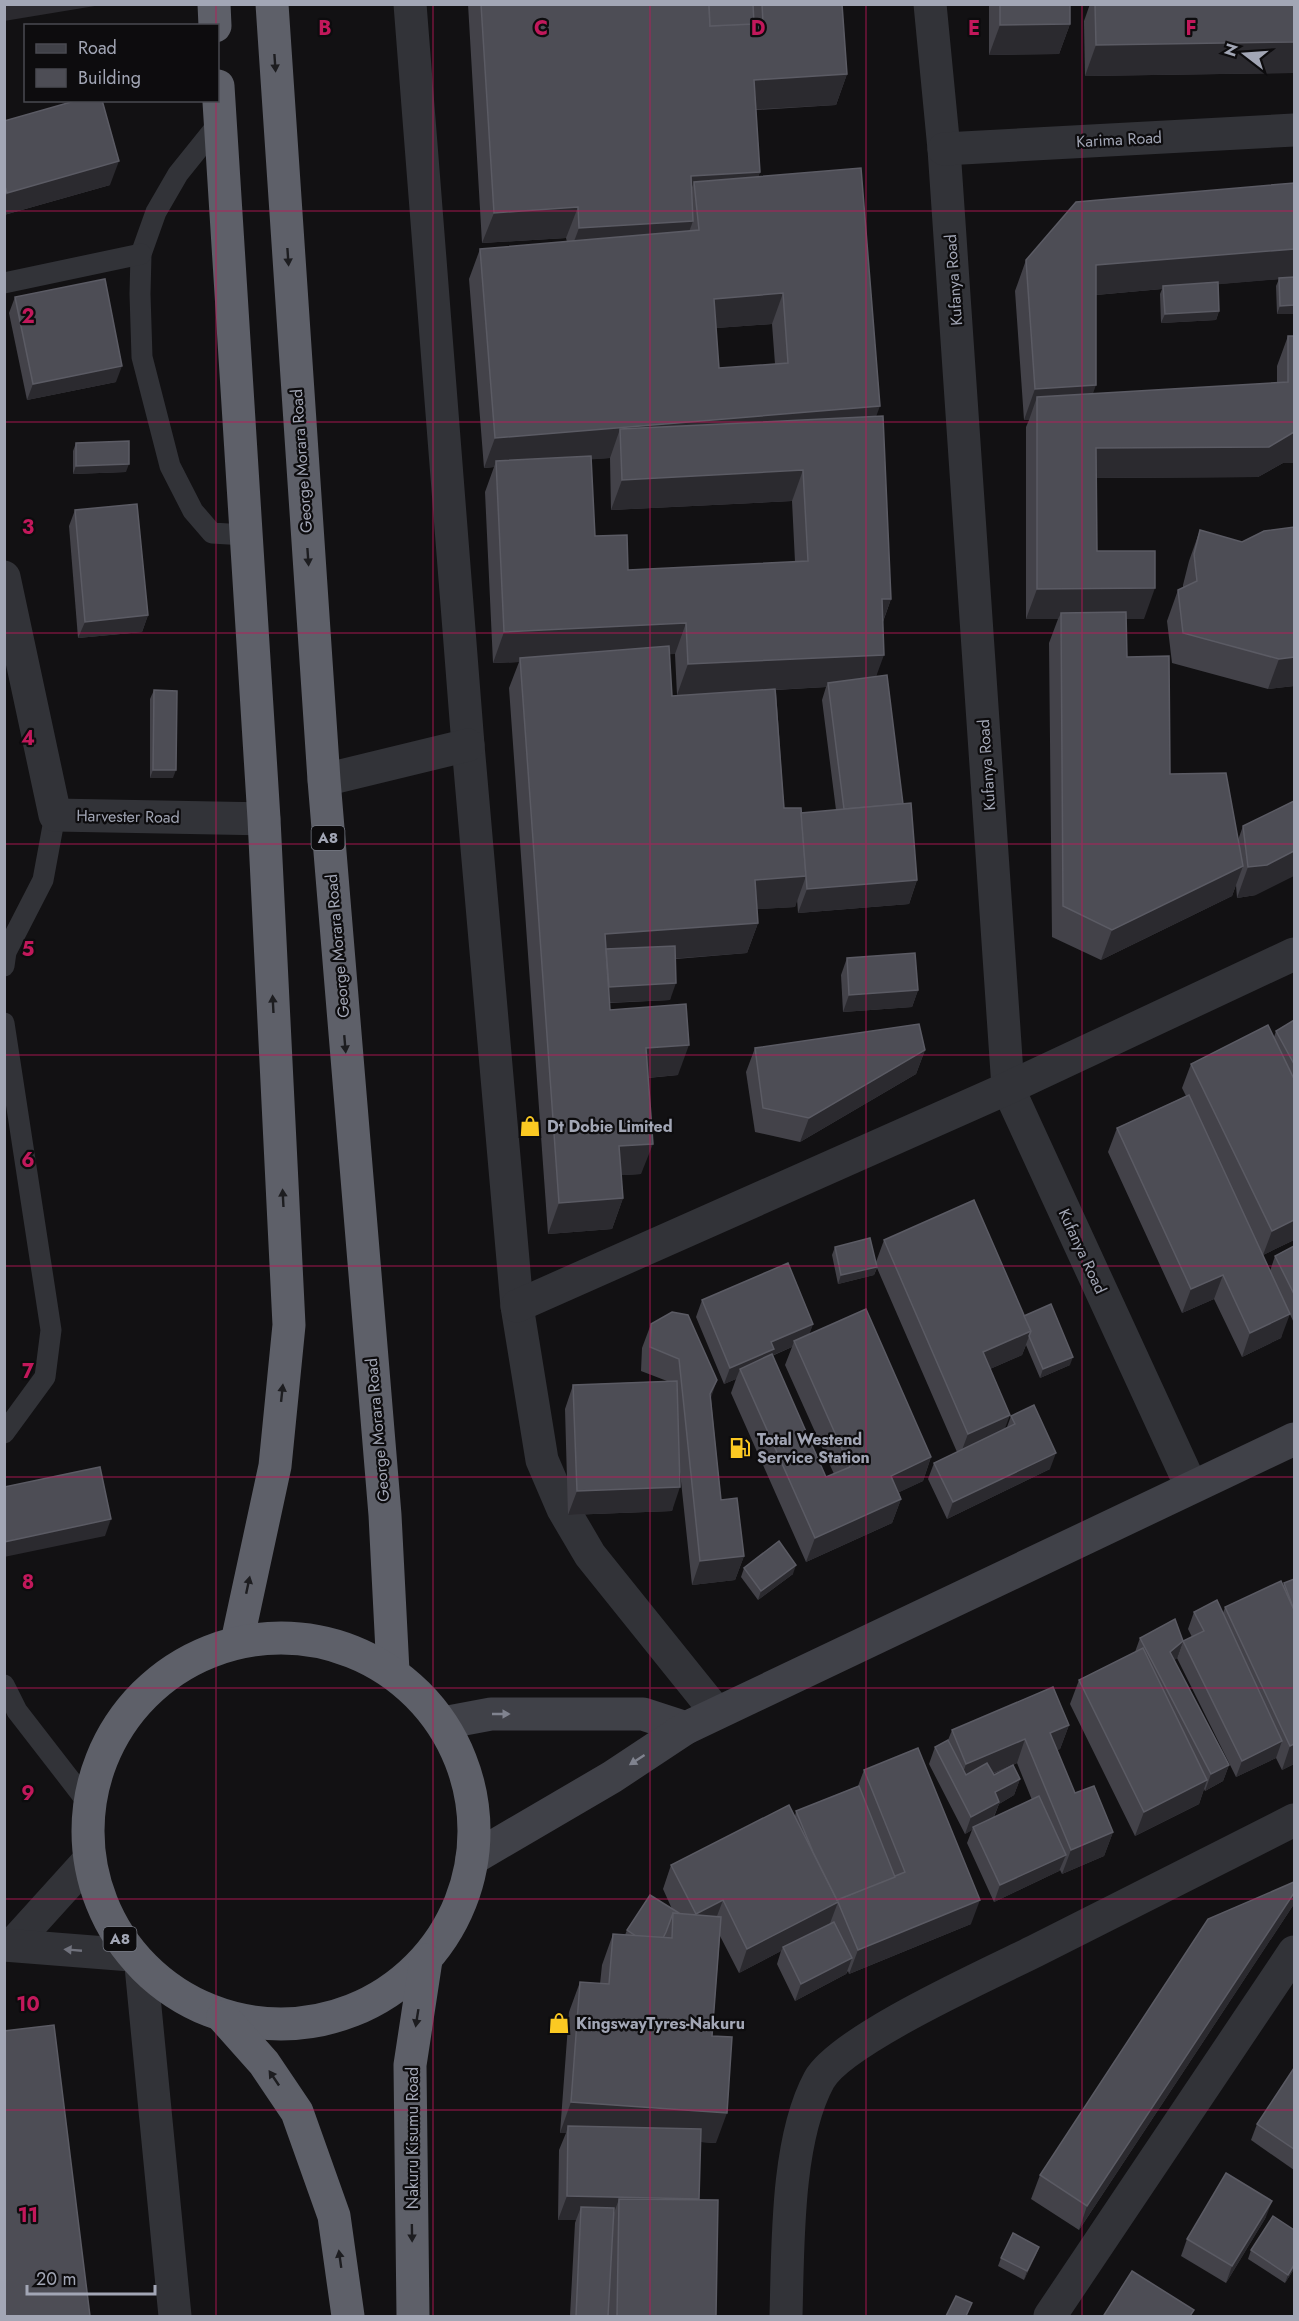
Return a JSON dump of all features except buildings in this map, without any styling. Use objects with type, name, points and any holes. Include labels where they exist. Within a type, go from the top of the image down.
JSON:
[{"type":"highway","points":[[214,4],[215,24]]},
{"type":"highway","name":"George Morara Road","points":[[272,4],[324,780],[385,1515],[393,1671]]},
{"type":"highway","points":[[218,102],[264,819],[289,1326],[275,1466],[237,1642]]},
{"type":"highway","name":"A8","points":[[291,1636],[344,1647],[393,1671],[443,1723],[470,1788],[472,1859],[457,1913],[426,1960],[368,2005],[297,2025],[223,2017],[179,1997],[136,1960],[111,1926],[98,1894],[89,1860],[89,1804],[115,1731],[166,1674],[237,1642],[291,1636]]},
{"type":"highway","name":"Nakuru Kisumu Road","points":[[413,2316],[410,2065],[426,1960]]},
{"type":"highway","name":"A8","points":[[223,2017],[264,2063],[297,2112],[334,2216],[348,2316]]},
{"type":"street","points":[[410,4],[468,745],[517,1306],[542,1460],[563,1509],[590,1555],[717,1713]]},
{"type":"street","name":"Kufanya Road","points":[[930,4],[944,149],[1008,1088],[1191,1486]]},
{"type":"street","name":"Karima Road","points":[[944,149],[1294,130]]},
{"type":"street","name":"Harvester Road","points":[[4,577],[55,815],[264,819]]},
{"type":"street","points":[[324,780],[468,745]]},
{"type":"street","points":[[517,1306],[1008,1088],[1294,954]]},
{"type":"street","points":[[472,1859],[612,1777],[686,1728],[1294,1439]]},
{"type":"street","points":[[443,1723],[491,1714],[643,1714],[686,1728]]},
{"type":"street","points":[[786,2316],[790,2212],[802,2118],[820,2078],[847,2050],[925,2006],[1294,1820]]},
{"type":"street","points":[[9,1945],[89,1860]]},
{"type":"street","points":[[9,1945],[136,1960],[175,2316]]},
{"type":"street","points":[[1050,2316],[1294,1952]]},
{"type":"lane","points":[[219,123],[178,174],[156,212],[141,254],[142,357],[170,466],[193,511],[212,532],[245,535]]},
{"type":"lane","points":[[4,283],[141,254]]},
{"type":"lane","points":[[4,966],[6,952],[43,880],[55,815]]},
{"type":"lane","points":[[4,1023],[51,1330],[45,1377],[4,1433]]},
{"type":"lane","points":[[4,1685],[17,1711],[89,1804]]},
{"type":"place","name":"Dt Dobie Limited","points":[[530,1126]]},
{"type":"place","name":"Total Westend Service Station","points":[[740,1448]]},
{"type":"place","name":"KingswayTyres-Nakuru","points":[[559,2023]]}]
